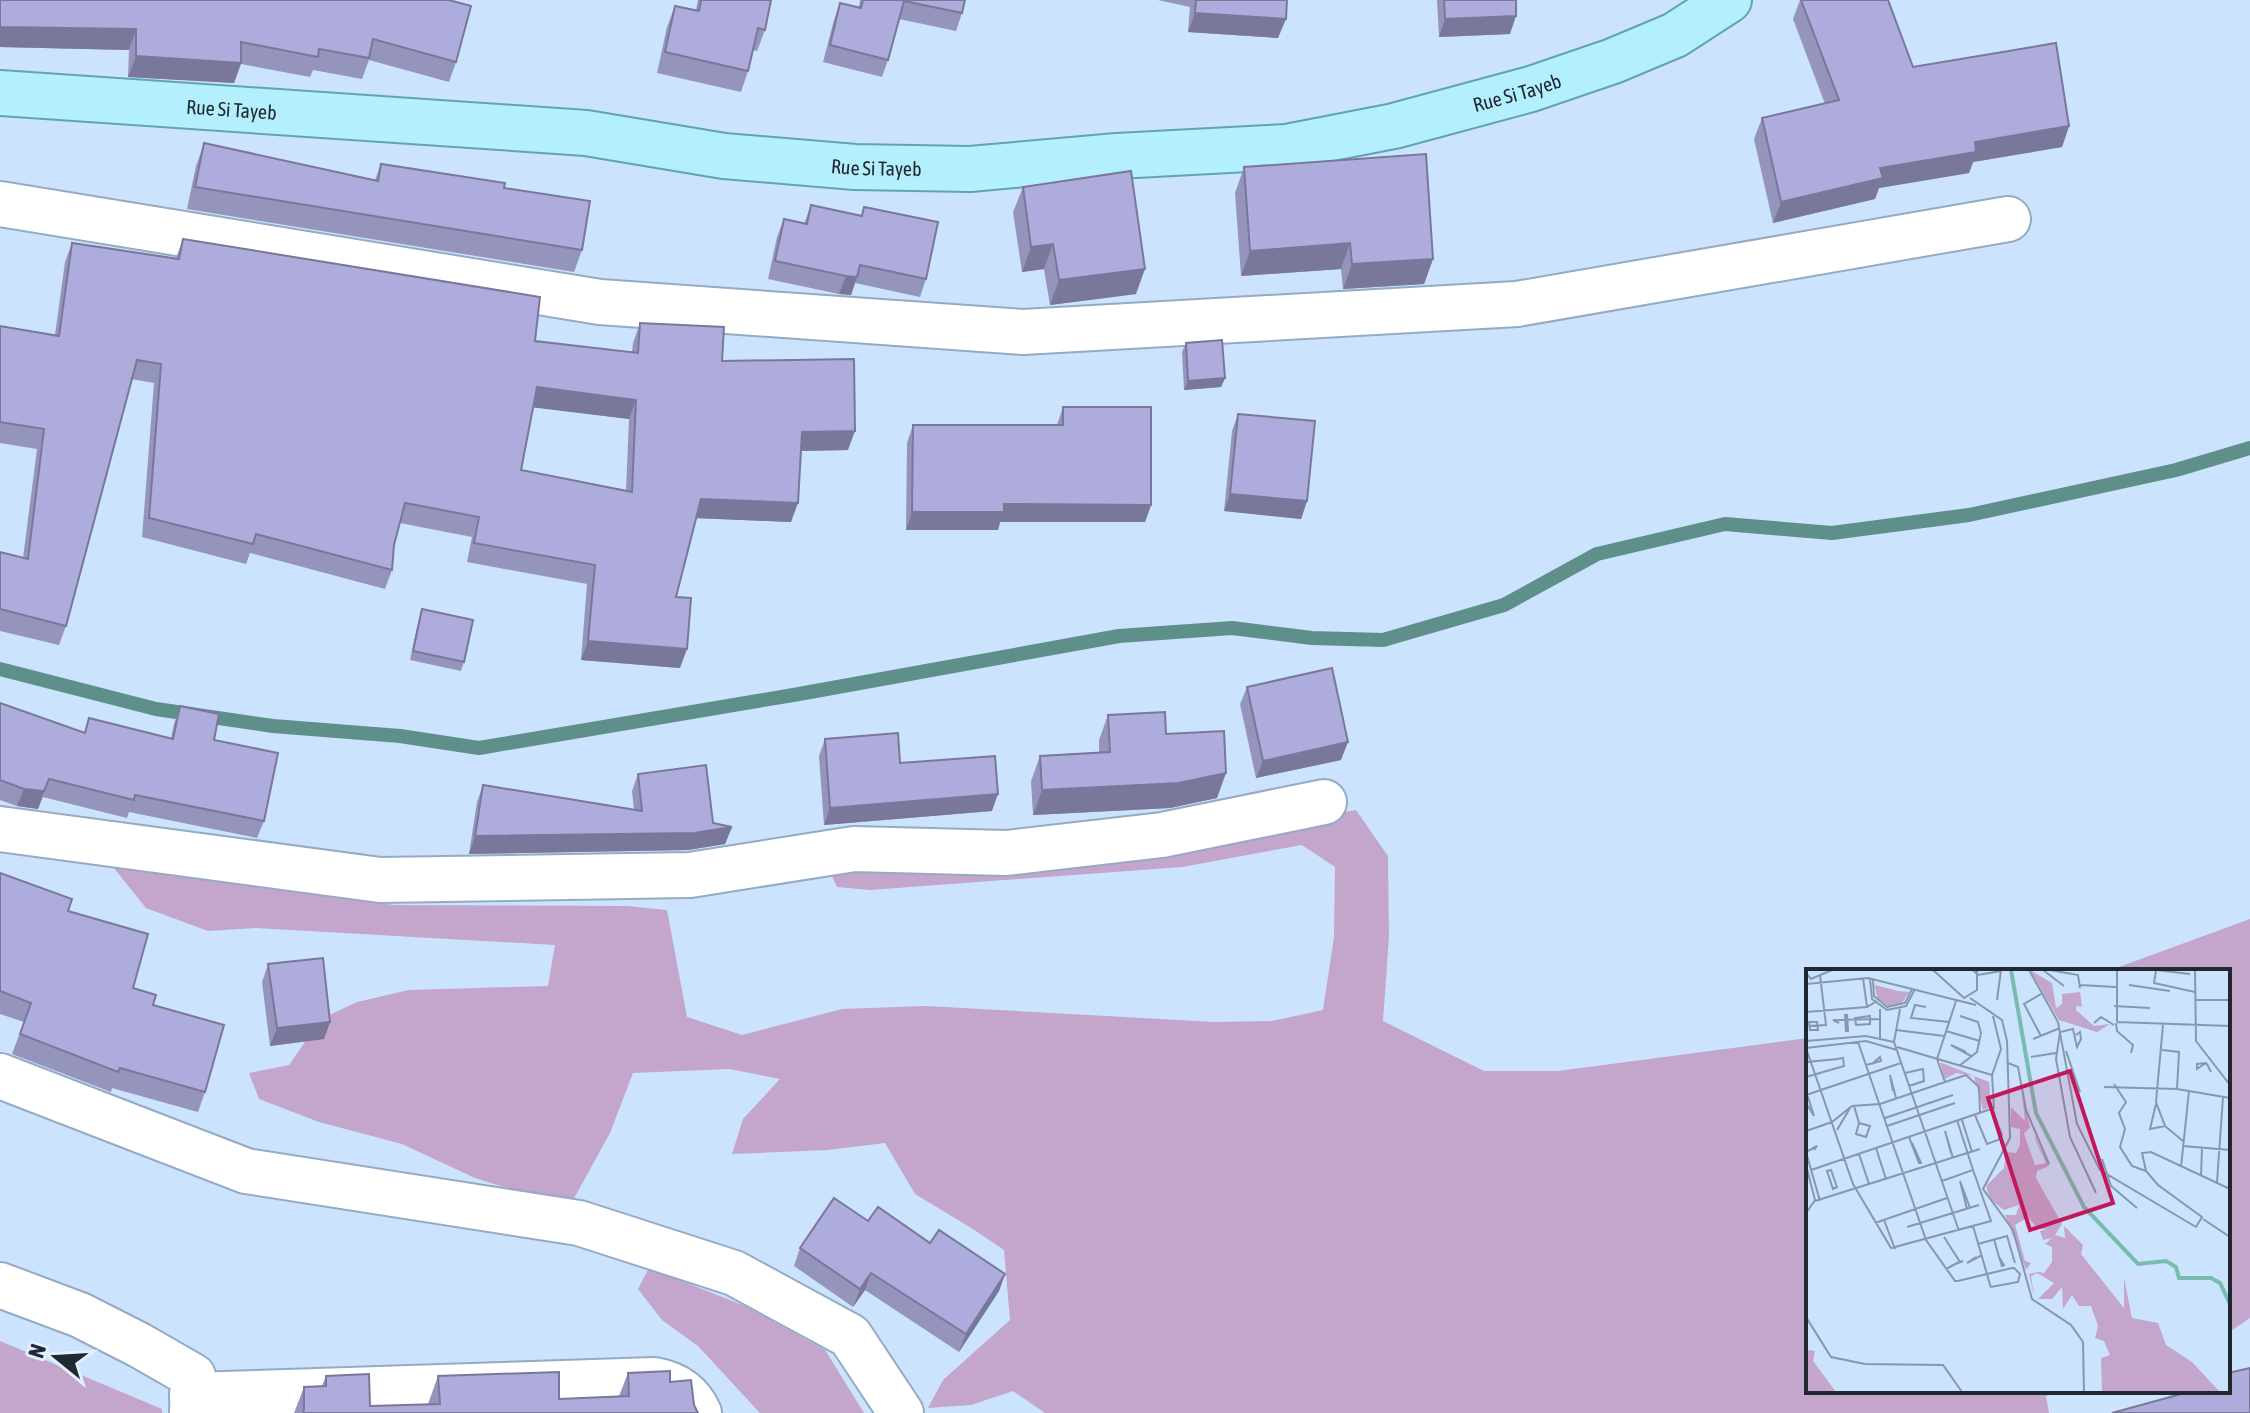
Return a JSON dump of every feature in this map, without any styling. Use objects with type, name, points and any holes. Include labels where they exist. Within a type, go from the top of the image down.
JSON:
[{"type":"main road","name":"Rue Si Tayeb","points":[[0,93],[586,133],[724,156],[855,167],[970,169],[1117,156],[1286,147],[1394,126],[1531,89],[1613,61],[1675,35],[1729,0]]},
{"type":"street","points":[[0,204],[600,302],[1023,332],[1517,304],[2008,219]]},
{"type":"street","points":[[0,829],[380,880],[690,875],[854,849],[1006,853],[1162,835],[1324,802]]},
{"type":"street","points":[[0,1076],[246,1171],[579,1223],[734,1273],[850,1336],[901,1413]]},
{"type":"street","points":[[0,1285],[80,1315],[193,1376],[192,1404],[655,1380],[683,1390],[699,1413]]},
{"type":"shaded area","points":[[1356,810],[1388,856],[1389,937],[1383,1021],[1484,1071],[1558,1071],[1806,1038],[1806,1393],[2056,1393],[2046,1396],[2049,1413],[1045,1413],[1013,1391],[971,1405],[928,1408],[943,1380],[1010,1320],[1004,1250],[915,1194],[885,1143],[827,1150],[732,1154],[743,1119],[780,1079],[729,1069],[633,1073],[610,1133],[572,1202],[535,1197],[475,1178],[402,1144],[319,1122],[259,1099],[249,1073],[289,1065],[321,1019],[357,1002],[409,990],[548,986],[555,945],[256,928],[208,931],[146,908],[113,867],[395,905],[627,906],[667,910],[687,1017],[742,1035],[842,1009],[926,1006],[1214,1022],[1272,1021],[1323,1010],[1334,937],[1335,867],[1302,845],[1182,867],[870,890],[837,887],[830,872],[1170,843]]},
{"type":"shaded area","points":[[2250,919],[2250,1318],[2230,1332],[2230,969],[2113,969]]},
{"type":"shaded area","points":[[649,1268],[745,1306],[825,1350],[864,1413],[760,1413],[698,1346],[662,1320],[638,1289]]},
{"type":"shaded area","points":[[0,1341],[162,1409],[162,1413],[0,1413]]},
{"type":"building","points":[[0,0],[449,0],[471,6],[456,62],[373,39],[369,58],[319,49],[318,57],[241,42],[241,63],[136,56],[136,29],[0,27]]},
{"type":"building","points":[[701,0],[771,0],[765,30],[758,28],[748,71],[665,52],[675,6],[699,11]]},
{"type":"building","points":[[863,0],[965,0],[962,13],[904,1],[888,60],[830,45],[840,3],[861,8]]},
{"type":"building","points":[[1196,0],[1287,0],[1286,19],[1195,13]]},
{"type":"building","points":[[1444,0],[1516,0],[1516,16],[1445,19]]},
{"type":"building","points":[[1801,0],[1888,0],[1913,67],[2056,43],[2069,126],[1975,142],[1976,152],[1880,168],[1883,178],[1781,202],[1762,118],[1839,100]]},
{"type":"building","points":[[204,143],[378,181],[381,164],[505,183],[504,188],[590,201],[582,250],[195,187]]},
{"type":"building","points":[[1426,154],[1433,259],[1352,264],[1350,243],[1250,251],[1244,167]]},
{"type":"building","points":[[1131,171],[1145,269],[1059,280],[1053,244],[1031,247],[1023,187]]},
{"type":"building","points":[[811,205],[862,216],[864,207],[938,222],[926,279],[860,265],[857,277],[846,276],[775,261],[784,219],[807,224]]},
{"type":"building","points":[[183,239],[540,297],[535,341],[638,353],[640,323],[724,327],[722,361],[854,359],[855,431],[802,432],[798,503],[701,499],[676,597],[691,598],[687,649],[588,641],[595,565],[474,543],[479,517],[405,503],[394,545],[392,570],[256,534],[253,544],[149,518],[161,364],[137,360],[66,626],[0,609],[0,552],[28,559],[44,429],[0,422],[0,326],[59,336],[72,243],[179,259]],"holes":[[[537,387],[636,400],[632,492],[521,470]]]},
{"type":"building","points":[[1222,340],[1225,378],[1188,381],[1186,343]]},
{"type":"building","points":[[1063,407],[1151,407],[1151,505],[1004,504],[1004,512],[912,512],[913,425],[1063,425]]},
{"type":"building","points":[[1238,414],[1315,421],[1307,501],[1230,494]]},
{"type":"building","points":[[422,609],[473,620],[464,662],[413,651]]},
{"type":"building","points":[[1332,668],[1348,742],[1263,761],[1247,687]]},
{"type":"building","points":[[0,703],[85,733],[89,718],[173,739],[180,706],[219,714],[214,740],[278,753],[264,821],[135,795],[134,800],[49,779],[44,791],[24,789],[0,780]]},
{"type":"building","points":[[1165,712],[1166,734],[1224,731],[1226,773],[1179,783],[1042,790],[1040,756],[1110,752],[1108,715]]},
{"type":"building","points":[[898,733],[900,763],[995,756],[998,794],[830,808],[825,739]]},
{"type":"building","points":[[706,765],[713,823],[732,827],[694,833],[475,836],[483,785],[642,811],[638,774]]},
{"type":"building","points":[[0,873],[72,899],[68,911],[148,934],[133,988],[156,995],[153,1005],[224,1025],[205,1092],[120,1068],[118,1072],[20,1034],[31,1003],[0,991]]},
{"type":"building","points":[[323,958],[330,1022],[277,1028],[268,964]]},
{"type":"building","points":[[834,1198],[868,1221],[878,1207],[930,1243],[939,1230],[1005,1274],[966,1334],[871,1273],[860,1289],[800,1248]]},
{"type":"building","points":[[2250,1368],[2250,1413],[2112,1413],[2185,1393],[2230,1393],[2230,1373]]},
{"type":"building","points":[[670,1371],[670,1382],[691,1380],[698,1413],[303,1413],[304,1387],[326,1386],[326,1376],[369,1374],[370,1406],[440,1404],[438,1376],[559,1372],[559,1399],[629,1396],[628,1373]]},
{"type":"waterway","points":[[0,669],[156,709],[273,726],[400,736],[479,748],[1119,636],[1232,628],[1312,638],[1383,640],[1504,605],[1597,554],[1725,524],[1832,533],[1969,515],[2176,470],[2250,448]]}]
